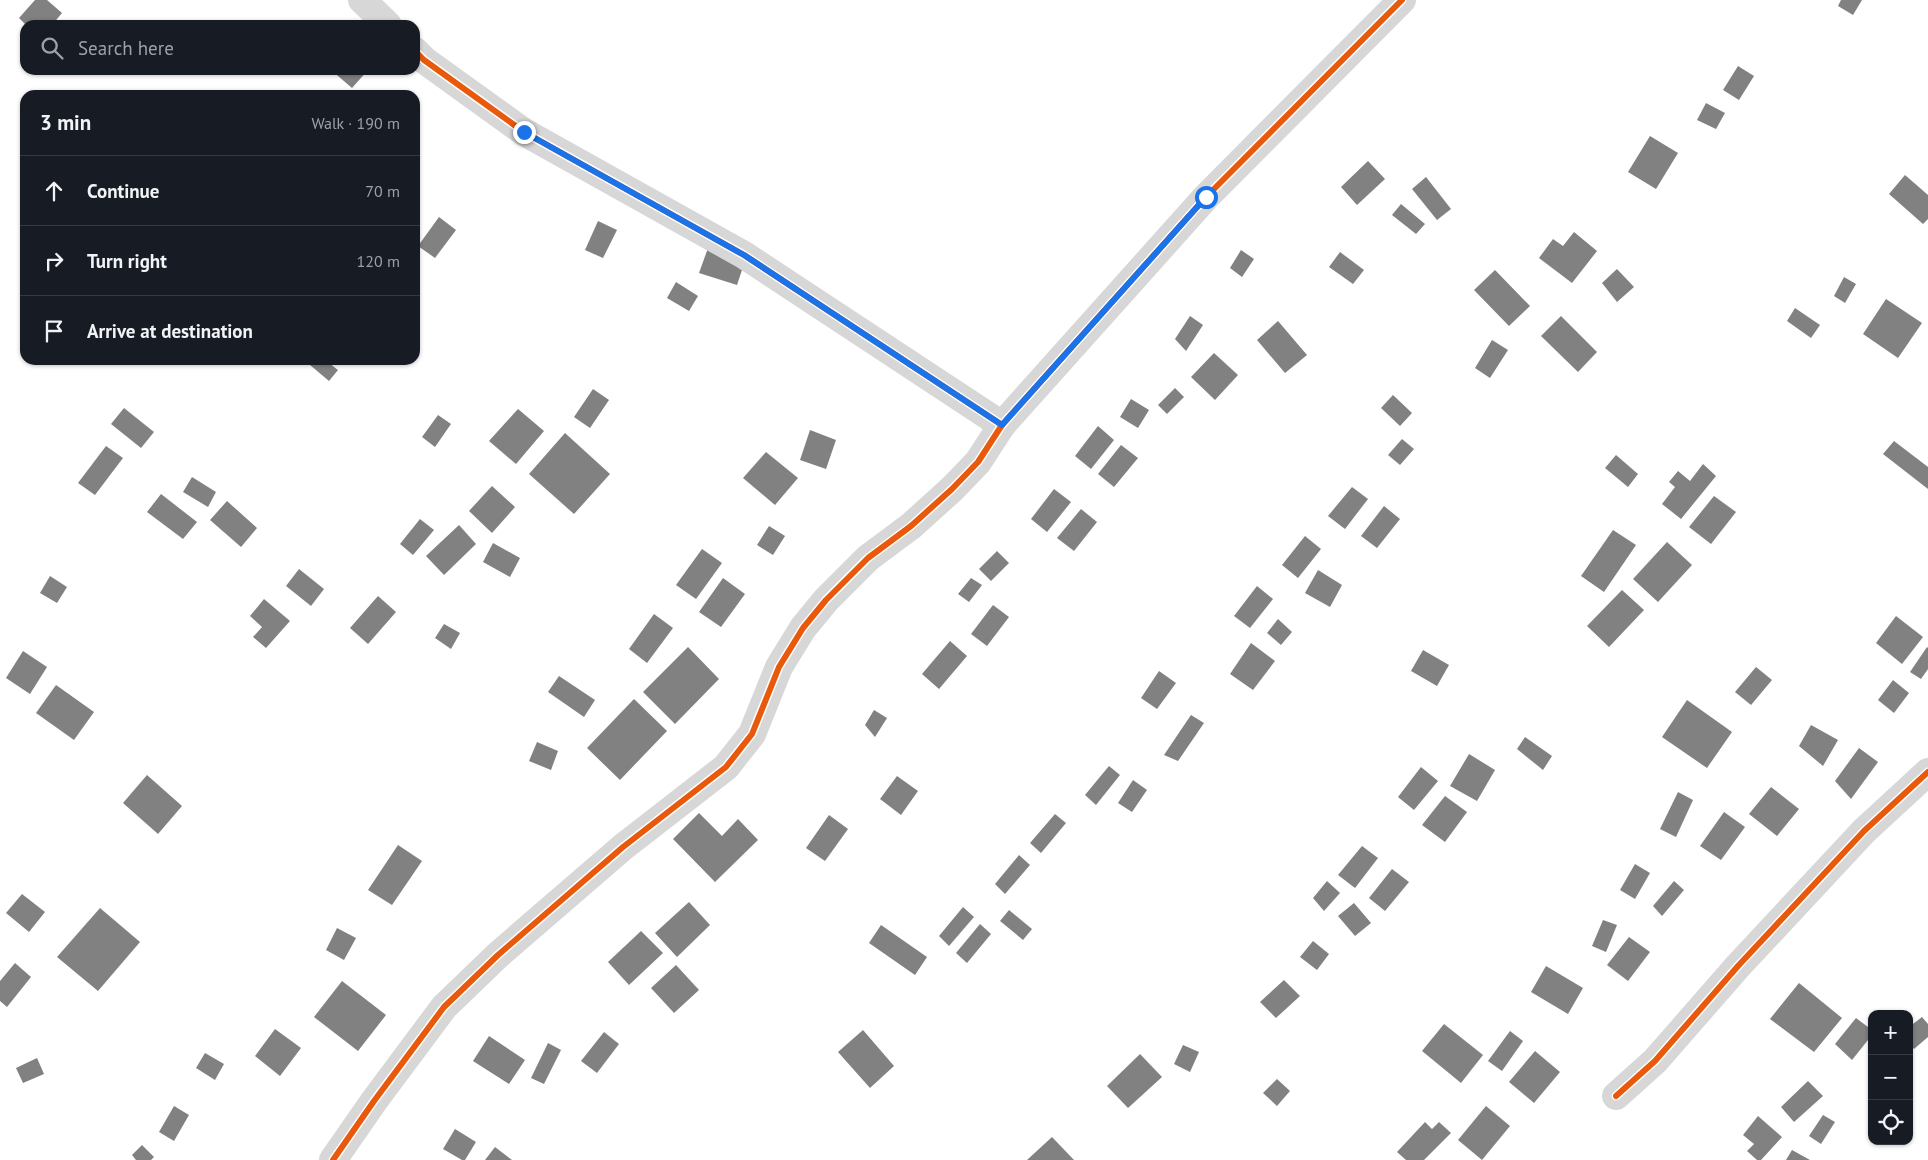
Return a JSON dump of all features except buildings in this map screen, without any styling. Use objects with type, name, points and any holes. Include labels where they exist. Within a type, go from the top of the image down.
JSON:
[{"type":"street","points":[[362,0],[383,20]]},
{"type":"street","points":[[333,1160],[374,1100],[444,1007],[498,955],[623,847],[726,767],[752,734],[779,667],[803,628],[826,600],[868,558],[911,526],[952,489],[978,462],[1002,425],[1206,197],[1402,0]]},
{"type":"street","points":[[420,56],[524,132],[744,255],[1002,425]]},
{"type":"street","points":[[1616,1096],[1656,1061],[1738,966],[1864,831],[1928,772]]},
{"type":"cycle path","points":[[333,1160],[444,1007],[498,955],[623,847],[726,767],[752,734],[779,667],[803,628],[826,600],[868,558],[911,526],[952,489],[978,462],[1002,425],[1206,197],[1402,0]]},
{"type":"cycle path","points":[[420,56],[524,132],[744,255],[1002,425]]},
{"type":"cycle path","points":[[1616,1096],[1655,1061],[1738,966],[1864,831],[1928,772]]},
{"type":"route","points":[[524,132],[744,255],[1002,425],[1206,197]]}]
